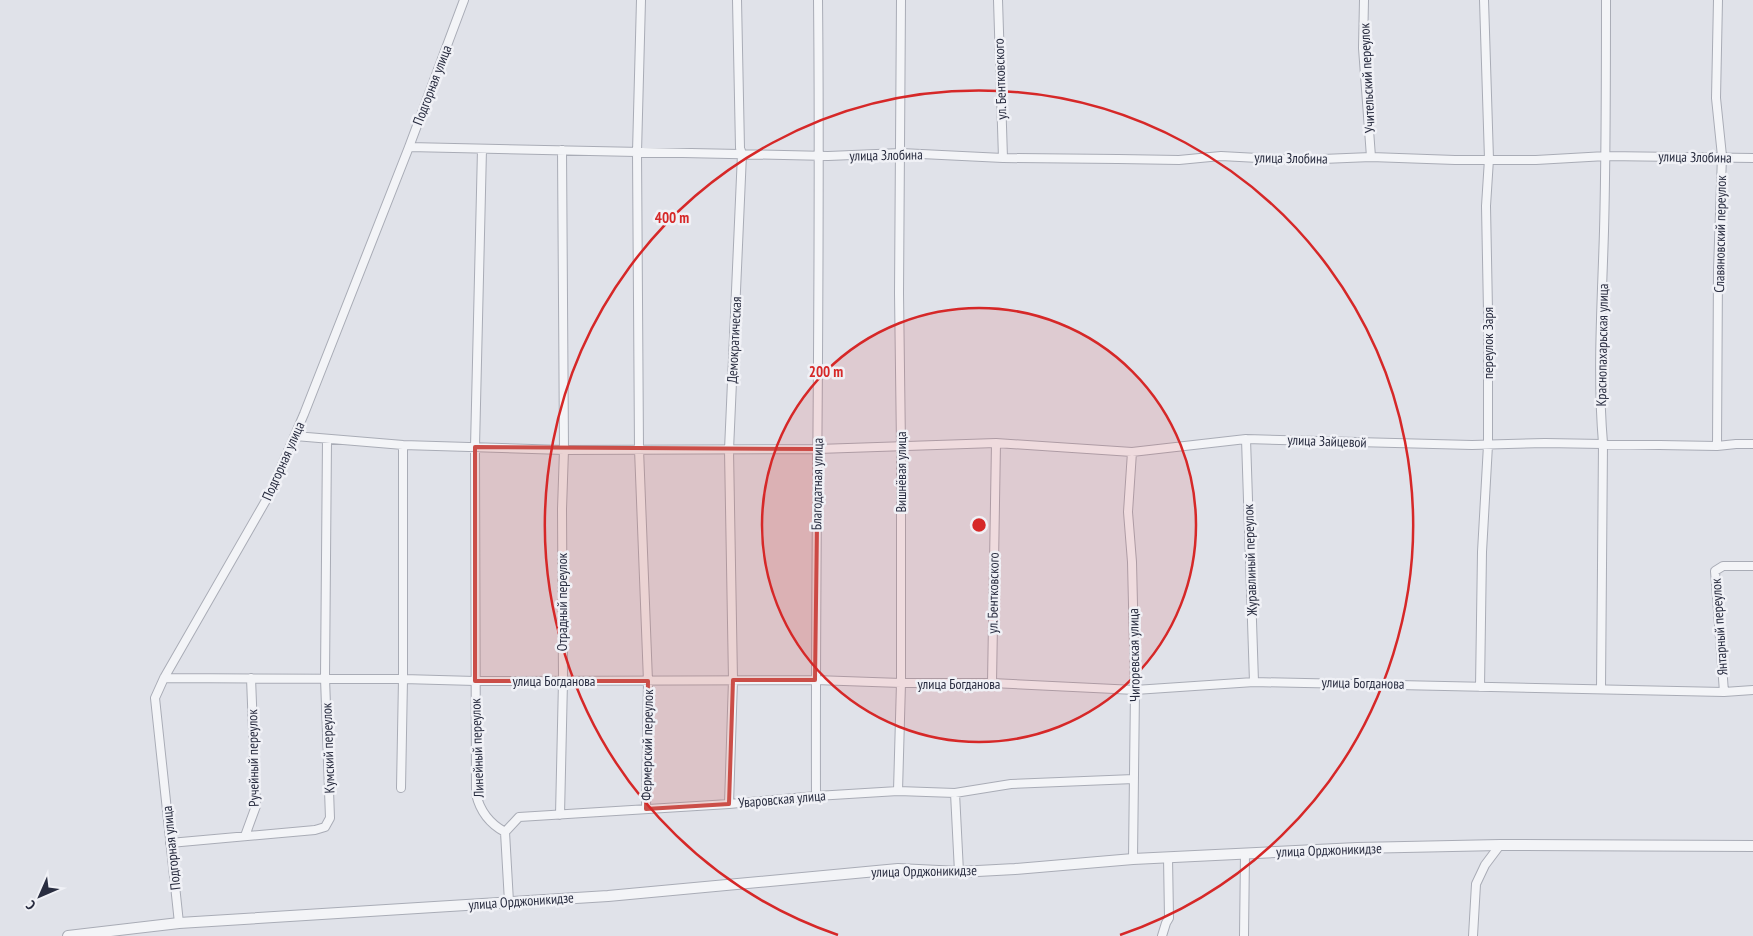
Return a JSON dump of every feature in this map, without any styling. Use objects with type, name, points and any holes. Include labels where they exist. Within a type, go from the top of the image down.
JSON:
[{"type":"street","name":"Подгорная улица","points":[[179,922],[155,698],[164,678],[270,495],[296,436],[409,147],[464,0]]},
{"type":"street","name":"Фермерский переулок","points":[[640,0],[637,152],[639,449],[648,681],[646,809]]},
{"type":"street","name":"Демократическая","points":[[730,804],[733,680],[729,450],[742,154],[740,148],[737,0]]},
{"type":"street","name":"Благодатная улица","points":[[816,796],[820,172],[824,156],[818,0]]},
{"type":"street","name":"Вишнёвая улица","points":[[898,791],[901,684],[899,293],[901,0]]},
{"type":"street","name":"ул. Бентковского","points":[[998,0],[1003,158]]},
{"type":"street","name":"Учительский переулок","points":[[1364,0],[1364,48],[1371,157]]},
{"type":"street","name":"переулок Заря","points":[[1480,687],[1482,552],[1488,445],[1486,206],[1489,159],[1484,0]]},
{"type":"street","name":"Краснопахарьская улица","points":[[1601,689],[1603,443],[1601,417],[1601,306],[1606,156],[1606,0]]},
{"type":"street","name":"Славяновский переулок","points":[[1717,446],[1718,270],[1722,156],[1716,98],[1718,0]]},
{"type":"street","name":"улица Злобина","points":[[409,147],[824,156],[901,153],[1003,158],[1179,160],[1221,156],[1298,160],[1371,157],[1455,160],[1536,160],[1606,156],[1722,156],[1753,158]]},
{"type":"street","name":"Линейный переулок","points":[[482,149],[476,447],[476,794],[479,806],[487,818],[505,832]]},
{"type":"street","name":"Отрадный переулок","points":[[560,815],[563,681],[562,509],[564,450],[562,150]]},
{"type":"street","name":"улица Зайцевой","points":[[296,436],[403,445],[564,450],[818,449],[996,443],[1132,452],[1246,439],[1488,445],[1603,443],[1717,446],[1753,444]]},
{"type":"street","name":"Журавлиный переулок","points":[[1246,439],[1254,682]]},
{"type":"street","name":"Кумский переулок","points":[[245,836],[315,830],[325,827],[330,818],[326,678],[327,440]]},
{"type":"street","name":"ул. Бентковского","points":[[992,683],[996,443]]},
{"type":"street","points":[[401,788],[403,445]]},
{"type":"street","name":"Чигоревская улица","points":[[1132,452],[1128,512],[1132,562],[1135,690],[1133,859]]},
{"type":"street","name":"Янтарный переулок","points":[[1724,692],[1715,571],[1723,566],[1753,566]]},
{"type":"street","name":"улица Богданова","points":[[164,678],[326,678],[475,681],[816,680],[901,684],[992,683],[1135,690],[1254,682],[1724,692],[1753,690]]},
{"type":"street","name":"Ручейный переулок","points":[[245,836],[256,806],[251,678]]},
{"type":"street","name":"Уваровская улица","points":[[505,832],[519,817],[898,791],[955,793],[1011,784],[1134,779]]},
{"type":"street","points":[[955,793],[958,872]]},
{"type":"street","points":[[505,832],[509,902]]},
{"type":"street","points":[[170,843],[245,836]]},
{"type":"street","points":[[1473,936],[1476,884],[1485,865],[1500,845]]},
{"type":"street","name":"улица Орджоникидзе","points":[[68,936],[179,922],[608,896],[898,869],[958,872],[1133,859],[1357,848],[1500,845],[1753,846]]},
{"type":"street","points":[[1244,936],[1245,853]]},
{"type":"street","points":[[1162,936],[1169,918],[1168,857]]},
{"type":"highlighted area","points":[[475,447],[818,449],[815,680],[733,680],[729,804],[646,809],[648,681],[475,681]]}]
